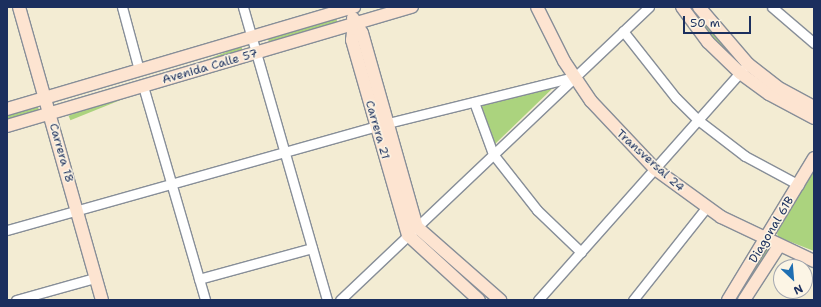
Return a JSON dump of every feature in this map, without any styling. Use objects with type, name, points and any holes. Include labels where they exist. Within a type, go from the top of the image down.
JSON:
[{"type":"street","name":"Carrera 18","points":[[19,7],[102,300]]},
{"type":"street","points":[[122,7],[139,70]]},
{"type":"street","points":[[243,7],[327,300]]},
{"type":"street","name":"Avenida Calle 57","points":[[7,109],[351,7]]},
{"type":"street","name":"Carrera 21","points":[[351,7],[354,24],[352,40],[382,125],[412,231]]},
{"type":"street","name":"Avenida Calle 57","points":[[7,126],[412,7]]},
{"type":"street","name":"Transversal 24","points":[[537,7],[574,77],[611,125],[655,169],[706,208],[766,241],[814,261]]},
{"type":"street","points":[[340,300],[649,7]]},
{"type":"street","points":[[682,7],[708,42],[744,68],[814,108]]},
{"type":"street","points":[[699,7],[744,68],[774,97],[814,118]]},
{"type":"street","points":[[772,7],[814,43]]},
{"type":"street","points":[[623,31],[671,93],[698,120],[745,156],[799,185]]},
{"type":"street","points":[[538,300],[744,68]]},
{"type":"street","points":[[7,230],[382,125],[574,77]]},
{"type":"street","points":[[143,86],[205,300]]},
{"type":"street","points":[[474,102],[493,154],[537,210],[581,252]]},
{"type":"street","name":"Diagonal 61B","points":[[728,300],[766,241],[814,158]]},
{"type":"street","points":[[633,300],[706,208]]},
{"type":"street","points":[[412,231],[479,300]]},
{"type":"street","points":[[412,231],[500,300]]},
{"type":"street","name":"Diagonal 61B","points":[[744,300],[779,246]]},
{"type":"street","points":[[199,279],[312,248]]},
{"type":"street","points":[[16,300],[95,278]]},
{"type":"green space","points":[[688,7],[695,7],[739,61],[736,62],[709,35]]},
{"type":"green space","points":[[336,17],[338,26],[269,42],[267,33]]},
{"type":"green space","points":[[241,46],[243,51],[70,120],[69,116]]},
{"type":"green space","points":[[556,85],[495,144],[481,105]]},
{"type":"green space","points":[[37,104],[39,110],[7,119],[7,113]]},
{"type":"green space","points":[[814,169],[814,251],[778,237],[777,233]]},
{"type":"green space","points":[[765,249],[772,252],[739,300],[732,300]]}]
